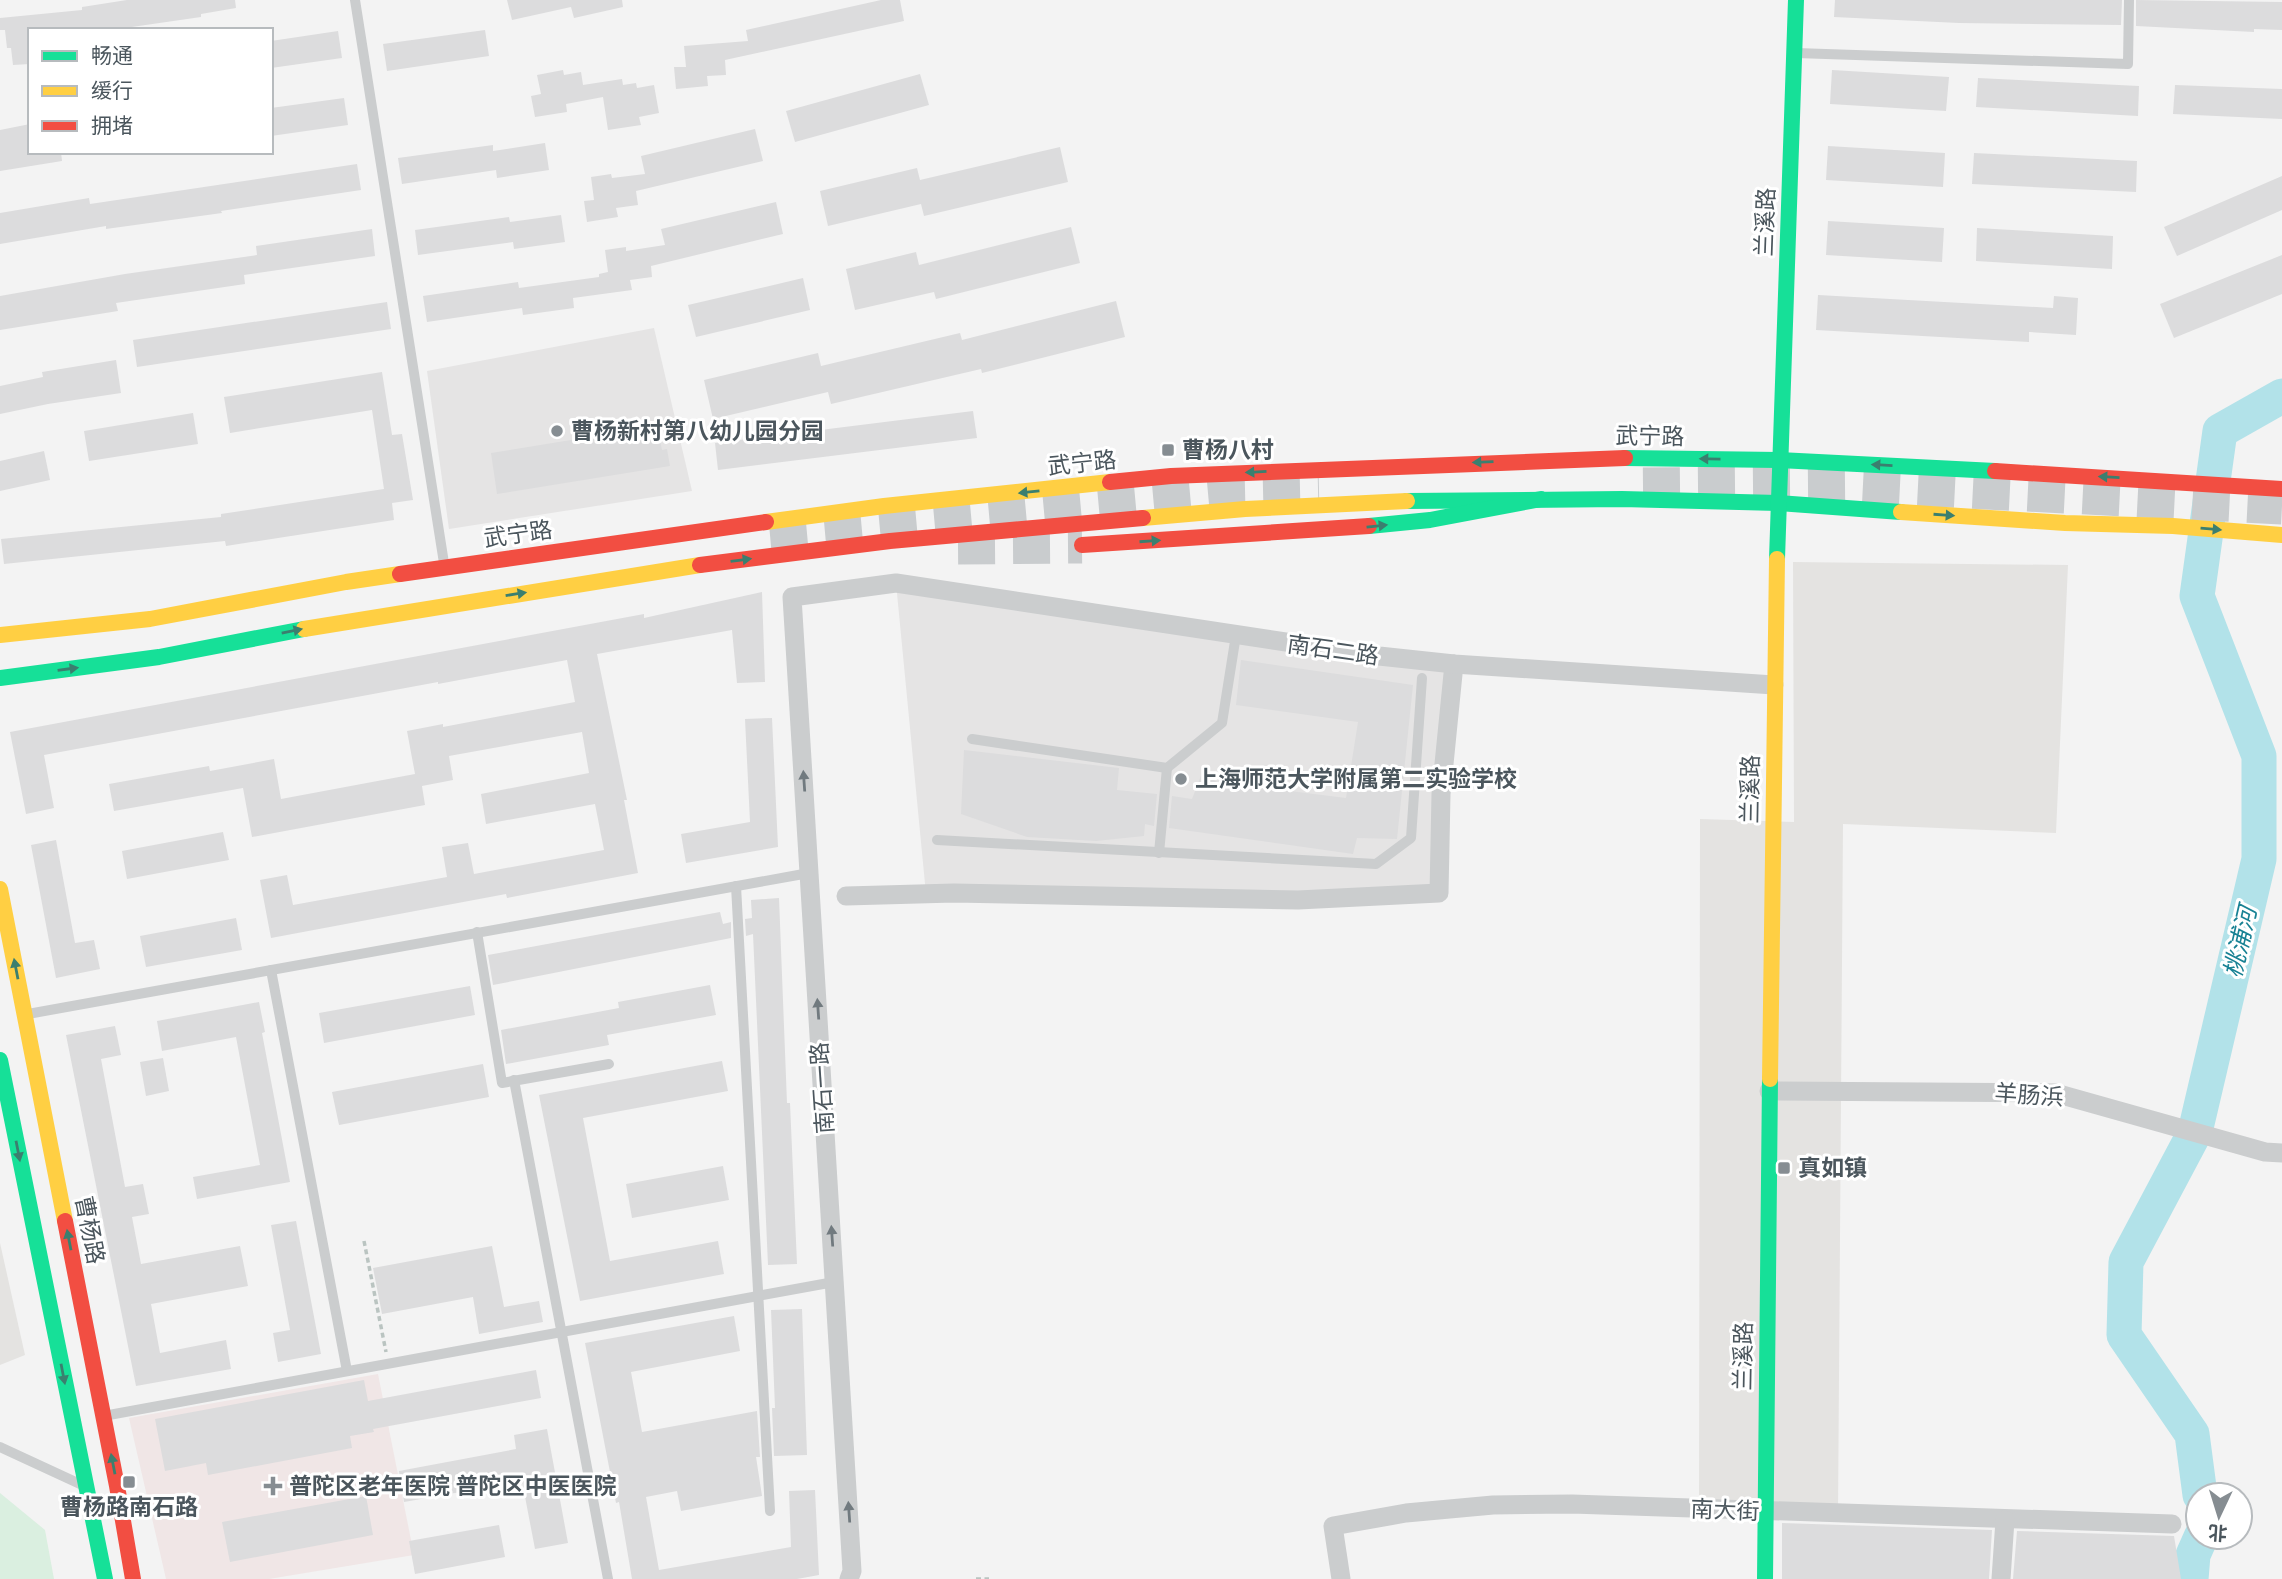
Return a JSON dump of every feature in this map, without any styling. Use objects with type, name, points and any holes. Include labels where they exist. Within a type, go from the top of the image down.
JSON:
[{"type":"main road","name":"兰溪路","points":[[1765,1579],[1773,685],[1796,0]]},
{"type":"main road","name":"武宁路","points":[[0,635],[150,619],[346,582],[702,530],[884,506],[1171,476],[1605,458],[1779,460],[2282,489]]},
{"type":"main road","points":[[1082,545],[1403,523],[1541,499]]},
{"type":"main road","points":[[0,678],[159,657],[350,620],[682,568],[890,541],[1245,509],[1425,500],[1622,499],[1778,503],[2065,523],[2173,526],[2282,536]]},
{"type":"main road","name":"曹杨路","points":[[0,889],[133,1579]]},
{"type":"main road","points":[[0,1060],[105,1579]]},
{"type":"street","name":"南石二路","points":[[792,597],[896,583],[1379,656],[1454,664],[1773,685]]},
{"type":"street","name":"南石一路","points":[[792,597],[852,1571],[849,1579]]},
{"type":"street","points":[[846,896],[954,893],[1298,900],[1439,893],[1443,772],[1454,664]]},
{"type":"street","name":"羊肠浜","points":[[1769,1091],[2055,1093],[2274,1152]]},
{"type":"street","name":"南大街","points":[[1341,1579],[1333,1526],[1406,1513],[1493,1505],[1572,1504],[2172,1524]]},
{"type":"street","points":[[2001,1579],[2005,1520]]},
{"type":"lane","points":[[355,0],[445,567]]},
{"type":"lane","points":[[1795,53],[2128,64],[2129,0]]},
{"type":"lane","points":[[1159,853],[1167,768],[1222,723],[1236,635]]},
{"type":"lane","points":[[937,839],[1376,864],[1411,838],[1422,678]]},
{"type":"lane","points":[[972,739],[1167,768]]},
{"type":"lane","points":[[24,1014],[809,873]]},
{"type":"lane","points":[[736,886],[770,1511]]},
{"type":"lane","points":[[477,932],[502,1083],[609,1064]]},
{"type":"lane","points":[[271,970],[347,1371]]},
{"type":"lane","points":[[514,1080],[608,1579]]},
{"type":"lane","points":[[103,1416],[834,1282]]},
{"type":"lane","points":[[0,1447],[86,1487]]},
{"type":"path","points":[[364,1241],[389,1364]]},
{"type":"path","points":[[975,1579],[989,1579]]},
{"type":"shaded area","name":"曹杨新村第八幼儿园分园","points":[[654,328],[692,491],[449,529],[427,371]]},
{"type":"shaded area","points":[[1793,562],[2068,565],[2056,833],[1843,824],[1838,1514],[1699,1509],[1700,819],[1794,822]]},
{"type":"shaded area","name":"上海师范大学附属第二实验学校","points":[[896,583],[1454,664],[1439,893],[926,894]]},
{"type":"shaded area","points":[[0,1243],[25,1355],[0,1365]]},
{"type":"shaded area","name":"普陀区老年医院 普陀区中医医院","points":[[378,1374],[414,1555],[269,1579],[166,1579],[129,1418]]},
{"type":"green space","points":[[0,1493],[45,1530],[54,1579],[0,1579]]},
{"type":"building","points":[[127,0],[235,0],[236,8],[201,14],[201,17],[125,28],[28,28],[28,64],[13,65],[5,30],[0,30],[0,18],[82,10],[82,7]]},
{"type":"building","points":[[507,0],[622,0],[623,7],[574,18],[571,7],[512,20]]},
{"type":"building","points":[[881,0],[900,0],[904,21],[725,60],[726,75],[707,76],[708,86],[676,89],[674,67],[686,67],[684,46],[748,41],[746,30]]},
{"type":"building","points":[[1835,0],[2122,0],[2121,25],[1959,23],[1834,17]]},
{"type":"building","points":[[2136,0],[2282,2],[2282,30],[2254,29],[2254,32],[2136,26]]},
{"type":"building","points":[[485,30],[489,56],[387,71],[383,44]]},
{"type":"building","points":[[338,31],[342,58],[273,68],[273,41]]},
{"type":"building","points":[[563,70],[564,75],[581,72],[583,85],[622,79],[623,85],[636,83],[637,88],[654,85],[659,113],[639,117],[641,125],[608,130],[603,97],[566,104],[567,112],[535,117],[531,96],[541,94],[537,75]]},
{"type":"building","points":[[1832,70],[1949,77],[1946,111],[1830,104]]},
{"type":"building","points":[[920,74],[929,105],[795,142],[786,111]]},
{"type":"building","points":[[1978,78],[2139,86],[2138,116],[1976,107]]},
{"type":"building","points":[[2175,85],[2282,89],[2282,119],[2173,114]]},
{"type":"building","points":[[344,98],[348,125],[273,136],[273,108]]},
{"type":"building","points":[[28,124],[28,154],[61,154],[62,161],[0,171],[0,130]]},
{"type":"building","points":[[755,129],[763,161],[636,191],[638,205],[616,208],[618,217],[587,222],[584,201],[594,200],[591,177],[611,174],[612,178],[645,174],[641,156]]},
{"type":"building","points":[[545,143],[549,170],[497,178],[496,170],[402,184],[398,158],[493,145],[493,151]]},
{"type":"building","points":[[1828,146],[1945,153],[1943,187],[1826,180]]},
{"type":"building","points":[[1060,147],[1068,182],[924,216],[921,204],[828,226],[820,191],[917,168],[920,180]]},
{"type":"building","points":[[1974,153],[2137,161],[2136,192],[1972,184]]},
{"type":"building","points":[[357,164],[361,190],[221,211],[222,213],[106,229],[106,226],[0,244],[0,213],[89,198],[90,204]]},
{"type":"building","points":[[2282,176],[2282,210],[2177,256],[2164,227]]},
{"type":"building","points":[[776,202],[783,234],[651,266],[652,277],[630,280],[632,290],[573,298],[574,308],[523,315],[522,308],[427,322],[423,296],[518,282],[519,288],[599,277],[599,274],[608,272],[605,250],[626,247],[626,251],[665,245],[661,229]]},
{"type":"building","points":[[561,215],[565,242],[514,249],[513,242],[418,255],[415,230],[509,217],[510,222]]},
{"type":"building","points":[[1828,221],[1944,228],[1942,262],[1826,255]]},
{"type":"building","points":[[1071,227],[1080,263],[936,299],[934,292],[855,310],[846,269],[916,252],[919,265]]},
{"type":"building","points":[[1977,228],[2113,236],[2112,269],[1976,261]]},
{"type":"building","points":[[372,229],[375,256],[244,275],[245,284],[116,303],[118,311],[0,330],[0,296],[257,255],[256,246]]},
{"type":"building","points":[[2282,255],[2282,294],[2174,338],[2160,304]]},
{"type":"building","points":[[803,278],[810,310],[696,337],[688,305]]},
{"type":"building","points":[[1818,295],[2053,308],[2054,296],[2078,298],[2076,335],[2029,332],[2029,342],[1816,330]]},
{"type":"building","points":[[1116,301],[1125,337],[982,373],[981,369],[831,404],[828,392],[713,419],[704,380],[818,353],[821,366],[960,333],[962,340]]},
{"type":"building","points":[[387,302],[391,329],[137,367],[133,340]]},
{"type":"building","points":[[116,360],[121,393],[0,414],[0,386],[43,377],[42,372]]},
{"type":"building","points":[[382,372],[392,435],[402,434],[413,500],[392,503],[394,520],[226,546],[225,541],[4,564],[1,539],[221,517],[221,514],[384,489],[372,410],[230,433],[224,397]]},
{"type":"building","points":[[973,411],[977,438],[718,470],[715,443]]},
{"type":"building","points":[[193,413],[198,444],[89,461],[84,431]]},
{"type":"building","points":[[657,426],[662,450],[667,449],[670,466],[497,494],[491,453]]},
{"type":"building","points":[[44,451],[50,480],[0,491],[0,461]]},
{"type":"building","points":[[762,592],[765,682],[737,683],[732,630],[597,654],[627,800],[624,800],[638,873],[507,898],[506,894],[271,938],[260,880],[287,875],[293,905],[447,877],[442,847],[468,843],[474,874],[604,850],[595,804],[486,824],[481,794],[589,773],[582,732],[449,756],[453,780],[422,786],[425,805],[252,837],[243,788],[114,811],[109,784],[209,766],[210,771],[274,759],[281,799],[415,774],[407,731],[443,724],[443,727],[575,702],[567,660],[44,755],[54,808],[26,814],[10,732],[644,614],[644,618]]},
{"type":"building","points":[[1241,660],[1413,685],[1397,839],[1357,838],[1353,854],[1169,828],[1172,796],[1192,799],[1202,773],[1217,782],[1346,798],[1358,722],[1236,705]]},
{"type":"building","points":[[772,718],[778,847],[686,863],[681,834],[750,822],[745,719]]},
{"type":"building","points":[[964,750],[1119,768],[1117,790],[1157,794],[1154,826],[1145,824],[1144,836],[1096,841],[1027,837],[961,814]]},
{"type":"building","points":[[223,832],[229,860],[127,879],[122,851]]},
{"type":"building","points":[[56,840],[75,943],[94,940],[100,969],[56,978],[31,845]]},
{"type":"building","points":[[779,898],[797,1264],[768,1265],[753,934],[746,936],[745,919],[752,918],[751,900]]},
{"type":"building","points":[[720,912],[723,924],[731,922],[731,938],[493,985],[488,955]]},
{"type":"building","points":[[236,918],[242,950],[146,967],[140,936]]},
{"type":"building","points":[[710,985],[716,1015],[607,1035],[609,1045],[506,1064],[501,1030],[619,1008],[618,1002]]},
{"type":"building","points":[[470,986],[475,1015],[324,1043],[319,1013]]},
{"type":"building","points":[[259,1002],[265,1032],[262,1033],[290,1182],[197,1199],[193,1177],[260,1165],[236,1037],[162,1051],[157,1021]]},
{"type":"building","points":[[115,1026],[121,1055],[101,1059],[125,1187],[143,1184],[149,1214],[132,1217],[141,1264],[240,1246],[248,1286],[151,1304],[160,1353],[226,1340],[231,1369],[136,1386],[66,1035]]},
{"type":"building","points":[[163,1058],[169,1091],[146,1096],[140,1062]]},
{"type":"building","points":[[722,1061],[728,1091],[583,1118],[610,1261],[718,1241],[724,1274],[580,1301],[539,1095]]},
{"type":"building","points":[[483,1064],[489,1097],[339,1125],[332,1092]]},
{"type":"building","points":[[723,1166],[729,1200],[632,1218],[626,1184]]},
{"type":"building","points":[[296,1221],[321,1354],[278,1362],[273,1333],[290,1330],[271,1225]]},
{"type":"building","points":[[492,1246],[504,1307],[539,1301],[543,1322],[479,1334],[473,1297],[382,1314],[373,1268]]},
{"type":"building","points":[[802,1309],[807,1455],[774,1456],[771,1310]]},
{"type":"building","points":[[734,1316],[740,1351],[631,1372],[642,1432],[757,1411],[760,1457],[756,1457],[762,1496],[681,1511],[677,1491],[646,1497],[659,1570],[791,1547],[789,1491],[815,1490],[819,1575],[797,1579],[632,1579],[619,1502],[616,1503],[585,1343]]},
{"type":"building","points":[[536,1370],[541,1398],[373,1429],[374,1432],[350,1436],[352,1448],[208,1475],[206,1463],[165,1471],[155,1419],[364,1380],[368,1401]]},
{"type":"building","points":[[547,1429],[568,1543],[535,1549],[522,1481],[404,1502],[399,1471],[516,1449],[514,1435]]},
{"type":"building","points":[[366,1496],[373,1535],[230,1562],[222,1522]]},
{"type":"building","points":[[1782,1523],[1992,1530],[1989,1579],[1782,1579]]},
{"type":"building","points":[[499,1525],[505,1557],[415,1574],[409,1541]]},
{"type":"building","points":[[2017,1531],[2174,1536],[2181,1579],[2013,1579]]},
{"type":"waterway","name":"桃浦河","points":[[2198,1481],[2192,1434],[2124,1335],[2126,1262],[2195,1132],[2259,859],[2259,756],[2197,596],[2220,431],[2282,396]]},
{"type":"waterway","name":"桃浦河","points":[[2191,1579],[2195,1551]]},
{"type":"tunnel","points":[[1643,486],[1849,484],[2282,506]]},
{"type":"tunnel","points":[[770,535],[1229,493],[1319,491]]},
{"type":"tunnel","points":[[958,546],[1082,545]]},
{"type":"traffic: fast","points":[[1777,559],[1796,0]]},
{"type":"traffic: fast","points":[[1625,458],[1779,460],[1995,471]]},
{"type":"traffic: fast","points":[[1369,526],[1430,520],[1541,499]]},
{"type":"traffic: fast","points":[[1407,501],[1622,499],[1778,503],[1901,512]]},
{"type":"traffic: fast","points":[[0,678],[159,657],[304,629]]},
{"type":"traffic: fast","points":[[0,1060],[105,1579]]},
{"type":"traffic: fast","points":[[1765,1579],[1770,1079]]},
{"type":"traffic: slow","points":[[766,522],[884,506],[1110,482]]},
{"type":"traffic: slow","points":[[1143,518],[1245,509],[1407,501]]},
{"type":"traffic: slow","points":[[1901,512],[2065,523],[2173,526],[2282,535]]},
{"type":"traffic: slow","points":[[1770,1079],[1777,559]]},
{"type":"traffic: slow","points":[[304,629],[700,565]]},
{"type":"traffic: slow","points":[[0,635],[150,619],[400,574]]},
{"type":"traffic: slow","points":[[0,889],[65,1221]]},
{"type":"traffic: jam","points":[[1110,482],[1171,476],[1625,458]]},
{"type":"traffic: jam","points":[[1995,471],[2282,489]]},
{"type":"traffic: jam","points":[[700,565],[890,541],[1143,518]]},
{"type":"traffic: jam","points":[[400,574],[766,522]]},
{"type":"traffic: jam","points":[[1082,545],[1369,526]]},
{"type":"traffic: jam","points":[[65,1221],[133,1579]]},
{"type":"place","name":"曹杨新村第八幼儿园分园","points":[[557,431]]},
{"type":"place","name":"曹杨八村","points":[[1168,450]]},
{"type":"place","name":"上海师范大学附属第二实验学校","points":[[1181,779]]},
{"type":"place","name":"真如镇","points":[[1784,1168]]},
{"type":"place","name":"曹杨路南石路","points":[[129,1482]]},
{"type":"place","name":"普陀区老年医院 普陀区中医医院","points":[[273,1486]]}]
